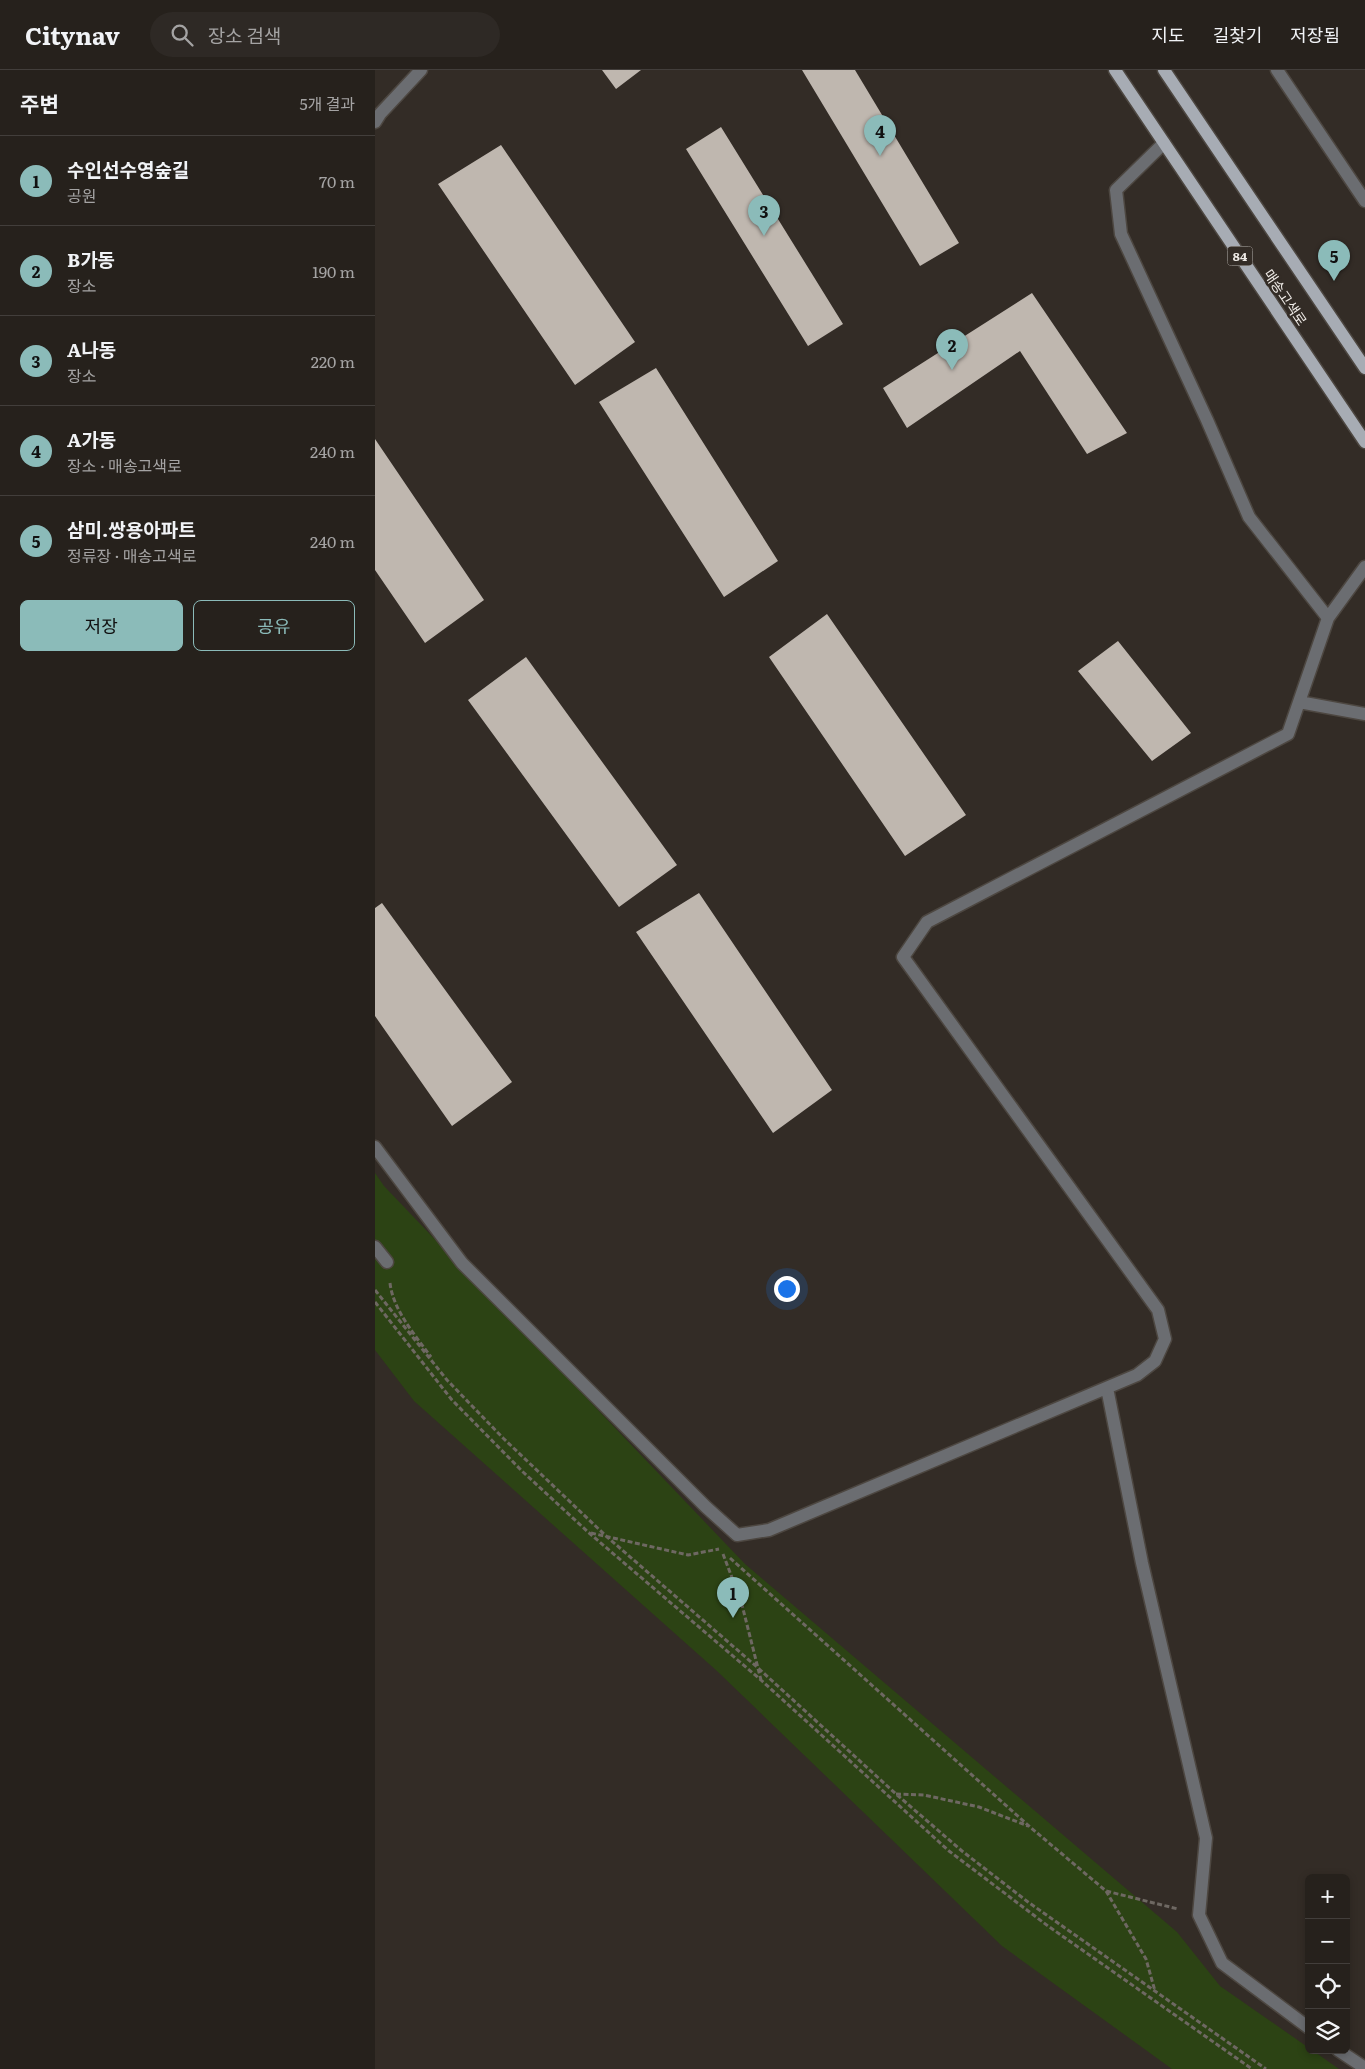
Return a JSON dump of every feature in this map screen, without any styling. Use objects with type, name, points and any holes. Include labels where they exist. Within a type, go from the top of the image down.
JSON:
[{"type":"main road","name":"매송고색로","points":[[1115,70],[1365,442]]},
{"type":"main road","name":"매송고색로","points":[[1165,70],[1365,368]]},
{"type":"street","points":[[375,122],[380,114],[421,70]]},
{"type":"street","points":[[1277,70],[1365,201]]},
{"type":"street","points":[[1164,143],[1116,190],[1121,234],[1207,420],[1249,517],[1328,618]]},
{"type":"street","points":[[375,1147],[463,1263],[699,1501],[737,1534],[769,1530],[1137,1375],[1155,1362],[1165,1339],[1158,1310],[903,957],[927,922],[1288,734],[1328,618],[1365,567]]},
{"type":"street","points":[[1299,702],[1365,714]]},
{"type":"street","points":[[375,1247],[387,1262]]},
{"type":"street","points":[[1107,1388],[1141,1563],[1206,1838],[1199,1915],[1222,1963],[1305,2025]]},
{"type":"street","points":[[1344,2054],[1365,2068]]},
{"type":"path","points":[[387,1262],[391,1295],[408,1324],[447,1380]]},
{"type":"path","points":[[375,1290],[447,1380],[503,1438],[606,1536],[757,1666],[896,1794],[962,1851],[1028,1902],[1266,2069]]},
{"type":"path","points":[[375,1302],[452,1400],[523,1472],[589,1532],[761,1680],[949,1851],[1048,1926],[1252,2069]]},
{"type":"path","points":[[589,1532],[688,1555],[721,1549],[737,1534]]},
{"type":"path","points":[[721,1549],[741,1601],[761,1680]]},
{"type":"path","points":[[721,1549],[1031,1828],[1106,1891],[1146,1959],[1155,1992]]},
{"type":"path","points":[[896,1794],[924,1796],[979,1807],[1031,1828]]},
{"type":"path","points":[[1106,1891],[1199,1915]]},
{"type":"green space","points":[[375,1173],[384,1186],[745,1564],[1177,1932],[1220,1986],[1305,2045],[1305,2054],[1318,2054],[1339,2069],[1172,2069],[1002,1946],[717,1671],[414,1401],[375,1350]]},
{"type":"building","points":[[602,70],[641,70],[616,89]]},
{"type":"building","points":[[802,70],[855,70],[959,243],[920,266]]},
{"type":"building","points":[[721,127],[843,324],[808,346],[686,149]]},
{"type":"building","points":[[501,145],[635,342],[575,385],[438,184]]},
{"type":"building","points":[[1032,293],[1127,433],[1087,454],[1020,351],[907,428],[883,388]]},
{"type":"building","points":[[656,368],[778,561],[724,597],[599,402]]},
{"type":"building","points":[[375,439],[484,600],[425,643],[375,570]]},
{"type":"building","points":[[827,614],[966,815],[905,856],[769,657]]},
{"type":"building","points":[[1118,641],[1191,733],[1152,761],[1078,671]]},
{"type":"building","points":[[526,657],[677,865],[619,907],[468,700]]},
{"type":"building","points":[[699,893],[832,1090],[773,1133],[636,932]]},
{"type":"building","points":[[382,903],[512,1082],[452,1126],[375,1016],[375,908]]},
{"type":"place","name":"A가동","points":[[880,156]]},
{"type":"place","name":"A나동","points":[[764,236]]},
{"type":"place","name":"삼미.쌍용아파트","points":[[1334,281]]},
{"type":"place","name":"B가동","points":[[952,370]]},
{"type":"place","name":"수인선수영숲길","points":[[733,1618]]}]
